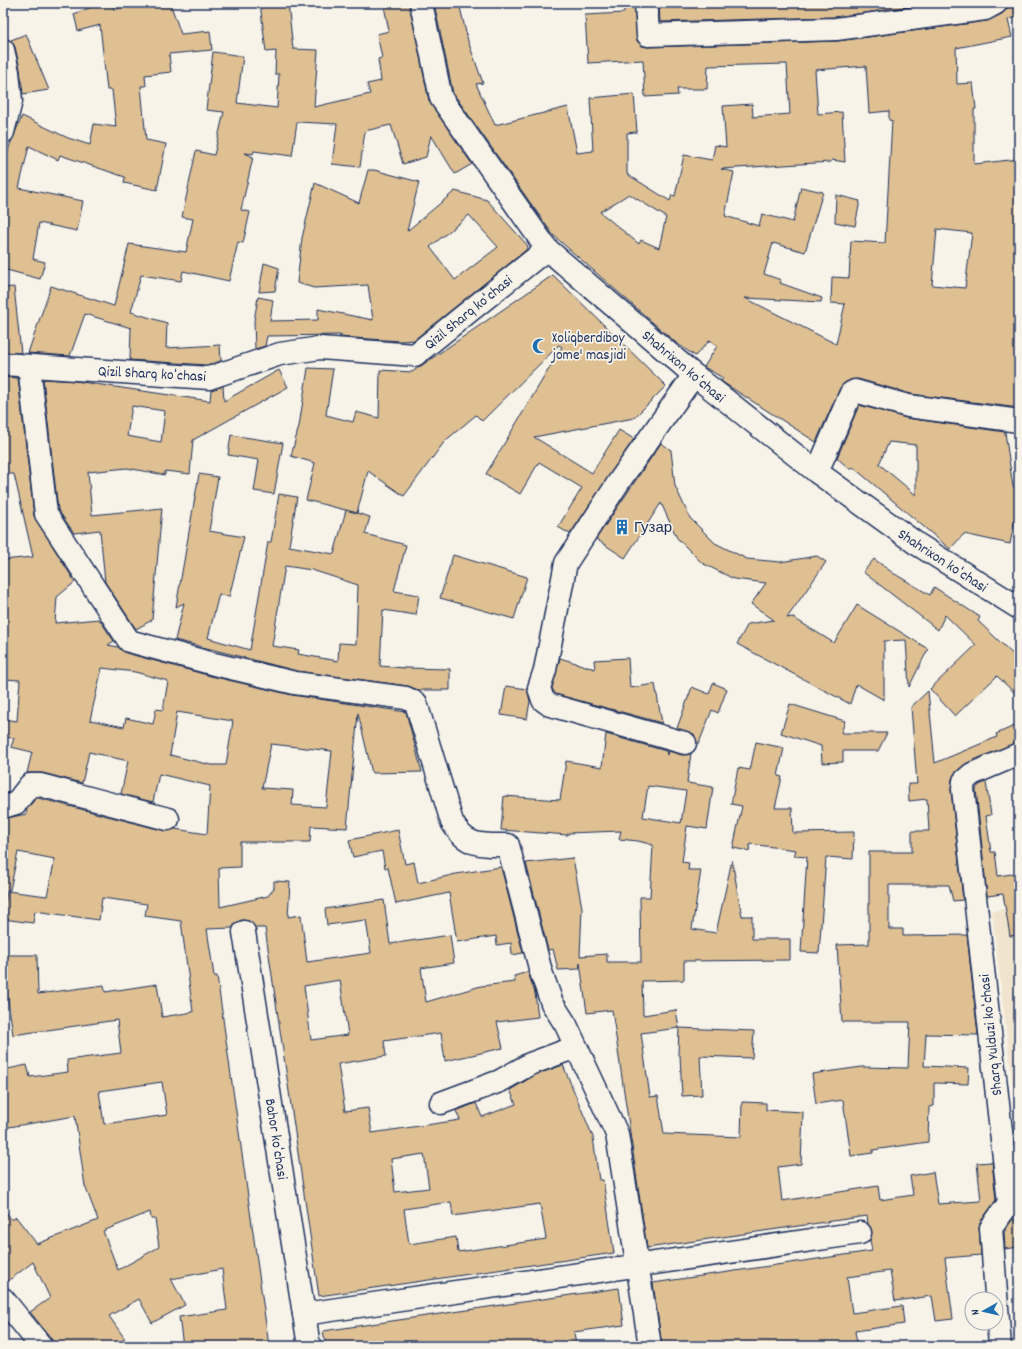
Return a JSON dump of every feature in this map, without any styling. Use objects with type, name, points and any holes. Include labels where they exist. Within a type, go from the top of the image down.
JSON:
[{"type":"street","name":"Shahrixon koʻchasi","points":[[421,3],[441,98],[547,249],[694,375],[817,472],[917,544],[1019,608]]},
{"type":"street","points":[[646,3],[648,35],[836,29],[985,9],[996,3]]},
{"type":"street","points":[[3,50],[8,72],[11,101],[3,132]]},
{"type":"street","name":"Qizil Sharq koʻchasi","points":[[3,364],[209,378],[280,354],[320,348],[415,355],[547,249]]},
{"type":"street","points":[[29,366],[46,514],[129,641],[214,664],[295,683],[406,698],[416,703],[452,822],[459,835],[469,842],[485,845],[508,846],[541,972],[552,1003],[566,1025],[610,1115],[617,1134],[650,1346]]},
{"type":"street","points":[[685,743],[550,705],[543,700],[539,688],[545,670],[566,563],[620,480],[694,375]]},
{"type":"street","points":[[817,472],[852,393],[856,390],[908,406],[1019,421]]},
{"type":"street","name":"Sharq Yulduzi koʻchasi","points":[[1000,1346],[991,1228],[1009,1203],[963,789],[964,781],[972,774],[1019,754]]},
{"type":"street","points":[[3,807],[16,803],[30,785],[40,785],[168,818]]},
{"type":"street","name":"Bahor koʻchasi","points":[[244,932],[309,1346]]},
{"type":"street","points":[[441,1103],[500,1081],[530,1064],[576,1047]]},
{"type":"street","points":[[304,1314],[638,1264],[860,1233]]},
{"type":"street","points":[[3,1299],[41,1346]]},
{"type":"shaded area","points":[[1019,906],[1019,1139],[992,911]]},
{"type":"building","points":[[101,3],[113,3],[114,10],[134,3],[170,3],[181,34],[210,31],[212,50],[169,54],[171,72],[145,75],[146,86],[141,86],[146,140],[166,144],[157,190],[124,183],[125,177],[60,155],[58,160],[29,146],[19,188],[83,201],[77,231],[39,223],[33,259],[45,262],[40,279],[3,269],[3,176],[9,147],[22,116],[68,138],[90,145],[94,124],[116,127],[112,90],[107,90],[100,25],[78,31],[74,14]]},
{"type":"building","points":[[260,3],[288,3],[293,49],[318,50],[314,107],[370,94],[367,84],[381,81],[378,59],[382,58],[377,34],[389,31],[384,6],[389,5],[388,3],[409,3],[429,101],[472,164],[455,174],[431,135],[426,157],[403,164],[391,125],[365,131],[360,167],[332,164],[337,124],[297,122],[292,156],[254,151],[253,154],[245,153],[253,157],[241,210],[250,212],[243,243],[238,242],[229,281],[183,271],[181,281],[141,275],[131,312],[167,323],[166,348],[220,345],[221,361],[207,365],[130,360],[131,328],[85,314],[70,356],[28,353],[51,286],[114,306],[129,244],[186,252],[193,219],[182,217],[196,151],[214,155],[224,112],[206,110],[213,52],[243,56],[237,103],[277,108],[279,74],[275,74],[276,51],[266,52]]},
{"type":"building","points":[[434,3],[459,3],[468,41],[483,83],[476,84],[495,125],[568,107],[577,153],[593,151],[590,98],[634,94],[637,132],[627,133],[627,174],[670,201],[672,195],[675,196],[684,155],[712,160],[715,145],[726,147],[723,106],[752,104],[753,117],[790,114],[787,64],[708,66],[707,89],[677,89],[678,95],[645,97],[643,60],[588,63],[585,15],[624,13],[624,3],[634,3],[637,41],[642,46],[648,47],[838,41],[987,21],[1002,14],[1007,9],[1008,3],[1019,3],[1019,16],[1008,20],[1012,37],[956,48],[957,84],[973,83],[976,109],[974,109],[974,164],[1019,159],[1019,408],[911,394],[858,379],[850,380],[840,388],[816,442],[721,381],[723,378],[704,367],[717,346],[710,340],[695,356],[675,342],[553,235],[453,93]],"holes":[[[866,66],[869,113],[889,111],[889,120],[892,121],[885,243],[851,241],[849,278],[832,277],[831,303],[845,304],[836,344],[745,298],[821,302],[822,298],[780,283],[781,280],[764,274],[773,243],[805,252],[823,192],[801,187],[793,222],[762,214],[759,226],[725,216],[734,172],[721,169],[831,162],[832,160],[845,162],[842,112],[818,114],[815,70]],[[629,194],[666,217],[659,248],[641,240],[639,244],[600,212]],[[937,229],[972,233],[965,288],[932,285]]]},
{"type":"building","points":[[659,3],[936,3],[835,17],[660,22]]},
{"type":"building","points":[[26,34],[49,90],[23,94],[20,69],[15,47],[11,40]]},
{"type":"building","points":[[368,170],[374,170],[419,182],[407,231],[455,191],[487,200],[528,246],[526,250],[414,340],[401,341],[339,337],[342,335],[267,336],[265,346],[255,349],[254,321],[258,297],[273,300],[270,321],[318,320],[318,309],[373,320],[368,285],[314,288],[297,283],[302,238],[315,183],[359,203]],"holes":[[[469,215],[498,247],[455,280],[430,247]]]},
{"type":"building","points":[[836,195],[860,201],[855,226],[835,222]]},
{"type":"building","points":[[264,263],[279,268],[275,291],[259,292]]},
{"type":"building","points":[[553,275],[666,386],[634,418],[534,437],[592,473],[619,430],[634,439],[570,534],[558,527],[582,488],[539,462],[520,494],[486,474],[562,347],[559,345],[482,421],[476,415],[445,441],[404,496],[368,471],[357,513],[306,500],[315,463],[291,456],[299,426],[308,368],[333,369],[326,415],[353,422],[356,412],[379,418],[380,370],[412,372]]},
{"type":"building","points":[[14,287],[21,353],[3,352],[3,288]]},
{"type":"building","points":[[279,370],[288,387],[193,440],[190,474],[165,471],[165,475],[127,468],[88,472],[92,515],[162,508],[152,620],[136,629],[105,582],[100,530],[74,533],[58,510],[43,379],[75,381],[210,401],[211,390],[223,386],[224,401]],"holes":[[[132,406],[165,411],[161,442],[127,436]]]},
{"type":"building","points":[[3,377],[18,378],[34,516],[75,582],[57,597],[55,623],[99,619],[114,641],[108,645],[118,647],[126,653],[211,676],[292,695],[406,712],[422,772],[372,773],[358,713],[347,828],[311,826],[310,842],[240,842],[240,867],[219,868],[220,907],[268,896],[274,888],[274,881],[290,882],[288,917],[301,915],[307,962],[371,953],[366,920],[327,925],[325,909],[384,900],[390,944],[450,935],[454,963],[421,968],[426,1002],[481,986],[515,982],[514,976],[528,972],[535,993],[538,1017],[497,1022],[503,1048],[445,1061],[441,1033],[384,1041],[386,1056],[338,1064],[345,1111],[368,1108],[372,1133],[460,1120],[456,1111],[476,1103],[482,1117],[516,1104],[510,1090],[535,1075],[563,1065],[593,1137],[599,1180],[603,1180],[614,1253],[319,1296],[265,928],[255,928],[249,921],[242,920],[236,923],[232,928],[207,929],[214,976],[217,976],[269,1346],[183,1346],[179,1317],[227,1310],[222,1269],[171,1279],[185,1305],[152,1323],[139,1299],[109,1316],[125,1339],[113,1346],[54,1346],[51,1338],[30,1312],[50,1298],[33,1262],[3,1285],[3,1208],[12,1220],[16,1217],[37,1244],[98,1220],[85,1186],[75,1116],[3,1128],[3,1070],[27,1065],[30,1077],[68,1072],[67,1060],[121,1053],[117,1020],[13,1035],[6,985],[3,985],[3,955],[37,955],[38,994],[104,985],[105,992],[157,984],[162,1017],[193,1012],[181,921],[145,916],[147,904],[102,898],[99,920],[35,911],[33,923],[3,919],[7,891],[47,896],[55,859],[18,852],[10,890],[3,889],[3,819],[26,814],[27,809],[36,798],[38,798],[165,831],[175,829],[207,834],[210,786],[159,774],[153,802],[121,794],[128,761],[89,752],[82,783],[43,773],[27,773],[32,752],[11,747],[14,738],[3,737],[3,719],[17,721],[20,680],[3,679],[3,560],[33,557],[14,474],[3,474]],"holes":[[[102,668],[135,672],[168,681],[163,710],[156,709],[153,724],[126,718],[124,727],[90,720]],[[177,712],[233,721],[226,765],[211,765],[170,755]],[[271,744],[332,751],[326,807],[292,805],[293,790],[262,788]],[[340,980],[348,1035],[311,1040],[304,986]],[[162,1082],[167,1115],[104,1124],[99,1091]],[[424,1154],[429,1188],[395,1192],[391,1159]],[[451,1202],[453,1216],[540,1204],[546,1239],[458,1252],[456,1237],[409,1244],[404,1209]],[[150,1212],[151,1219],[155,1219],[159,1247],[118,1270],[103,1231]]]},
{"type":"building","points":[[859,405],[906,418],[1005,432],[1013,487],[1019,488],[1019,520],[1015,519],[1010,544],[964,534],[950,549],[853,467],[851,470],[837,458]],"holes":[[[889,442],[916,445],[916,495],[879,464]]]},
{"type":"building","points":[[231,435],[283,443],[274,494],[254,491],[259,460],[228,455]]},
{"type":"building","points":[[661,443],[671,450],[675,486],[690,518],[715,543],[747,559],[780,562],[817,556],[826,562],[787,618],[792,617],[834,643],[857,605],[928,649],[909,687],[906,640],[884,641],[884,700],[856,684],[850,704],[737,644],[748,624],[774,620],[751,604],[766,583],[734,579],[702,563],[677,538],[661,503],[625,558],[596,539]]},
{"type":"building","points":[[199,474],[218,477],[209,531],[244,537],[229,597],[219,594],[208,638],[250,650],[268,542],[271,542],[279,494],[297,497],[289,546],[334,554],[346,510],[370,517],[365,534],[406,545],[394,591],[419,595],[416,615],[383,610],[380,666],[450,669],[450,690],[418,690],[408,686],[297,671],[175,640],[184,603],[176,607]],"holes":[[[285,566],[312,570],[358,585],[356,644],[339,643],[338,661],[298,654],[299,650],[272,646]]]},
{"type":"building","points":[[453,555],[527,577],[514,619],[440,598]]},
{"type":"building","points":[[874,559],[893,573],[930,595],[934,587],[980,617],[978,621],[1019,660],[1019,697],[997,676],[955,716],[930,689],[976,645],[945,615],[938,630],[863,572]]},
{"type":"building","points":[[560,658],[595,669],[594,660],[628,658],[630,688],[655,684],[662,723],[555,694],[552,688]]},
{"type":"building","points":[[713,683],[727,689],[718,713],[712,710],[699,743],[697,743],[694,734],[677,728],[692,687],[709,694]]},
{"type":"building","points":[[506,686],[527,689],[530,701],[527,719],[501,715]]},
{"type":"building","points":[[928,691],[935,763],[997,737],[996,734],[1019,724],[1019,742],[967,763],[956,772],[952,779],[951,790],[963,900],[953,901],[949,885],[889,885],[889,929],[903,929],[903,936],[967,935],[978,1035],[926,1034],[924,1066],[969,1068],[968,1084],[934,1083],[934,1106],[929,1107],[928,1142],[873,1150],[873,1153],[851,1156],[843,1100],[816,1104],[812,1074],[862,1067],[908,1068],[910,1022],[842,1022],[837,945],[869,944],[869,852],[912,852],[912,831],[929,831],[927,799],[909,801],[908,784],[917,784],[911,707]]},
{"type":"building","points":[[790,704],[845,721],[841,733],[887,733],[878,751],[843,751],[843,762],[822,763],[821,746],[781,733]]},
{"type":"building","points":[[606,734],[666,751],[667,755],[668,751],[682,755],[691,753],[687,783],[713,787],[707,829],[687,826],[682,862],[689,863],[688,870],[701,870],[692,929],[716,933],[732,860],[742,916],[752,916],[752,939],[790,939],[790,960],[684,961],[684,980],[642,981],[643,1015],[676,1010],[679,1028],[641,1033],[650,1097],[658,1096],[664,1134],[741,1137],[742,1102],[766,1103],[766,1110],[803,1112],[801,1164],[778,1167],[782,1201],[878,1186],[880,1200],[913,1195],[910,1176],[933,1172],[938,1204],[981,1201],[977,1163],[992,1162],[996,1200],[981,1221],[979,1228],[981,1255],[945,1258],[953,1319],[936,1321],[932,1296],[895,1301],[890,1271],[847,1277],[852,1313],[902,1306],[904,1324],[855,1331],[857,1344],[841,1346],[662,1346],[653,1283],[872,1251],[870,1240],[872,1232],[868,1224],[867,1216],[647,1248],[612,1010],[587,1013],[580,963],[579,969],[558,970],[553,949],[548,950],[526,863],[573,858],[582,908],[580,956],[607,954],[607,962],[641,962],[640,897],[650,897],[653,845],[638,841],[619,839],[621,831],[568,833],[568,835],[501,830],[504,796],[560,800],[566,761],[602,767]],"holes":[[[648,786],[686,791],[681,823],[643,817]]]},
{"type":"building","points":[[756,742],[784,748],[778,776],[782,777],[775,808],[792,808],[793,833],[854,832],[853,859],[826,857],[819,953],[801,952],[807,857],[794,856],[796,850],[750,844],[749,851],[733,848],[742,806],[731,804],[738,768],[750,770]]},
{"type":"building","points":[[986,782],[991,815],[986,816],[991,852],[995,852],[998,876],[1019,873],[1019,935],[1010,936],[1003,894],[987,896],[976,789],[979,785]]},
{"type":"building","points":[[398,830],[405,864],[414,862],[418,883],[456,874],[501,867],[523,953],[512,955],[511,943],[497,945],[496,936],[457,942],[449,893],[396,904],[388,868],[385,868],[382,851],[353,857],[349,840]]},
{"type":"building","points":[[679,1028],[754,1031],[752,1058],[700,1056],[702,1095],[682,1096],[680,1055],[678,1055]]},
{"type":"building","points":[[1019,1219],[1019,1247],[1005,1249],[1004,1232],[1012,1220]]},
{"type":"building","points":[[619,1288],[624,1325],[574,1332],[576,1346],[326,1346],[323,1331]]},
{"type":"place","name":"Xoliqberdiboy jome' masjidi","points":[[540,346]]},
{"type":"place","name":"Гузар","points":[[622,527]]}]
